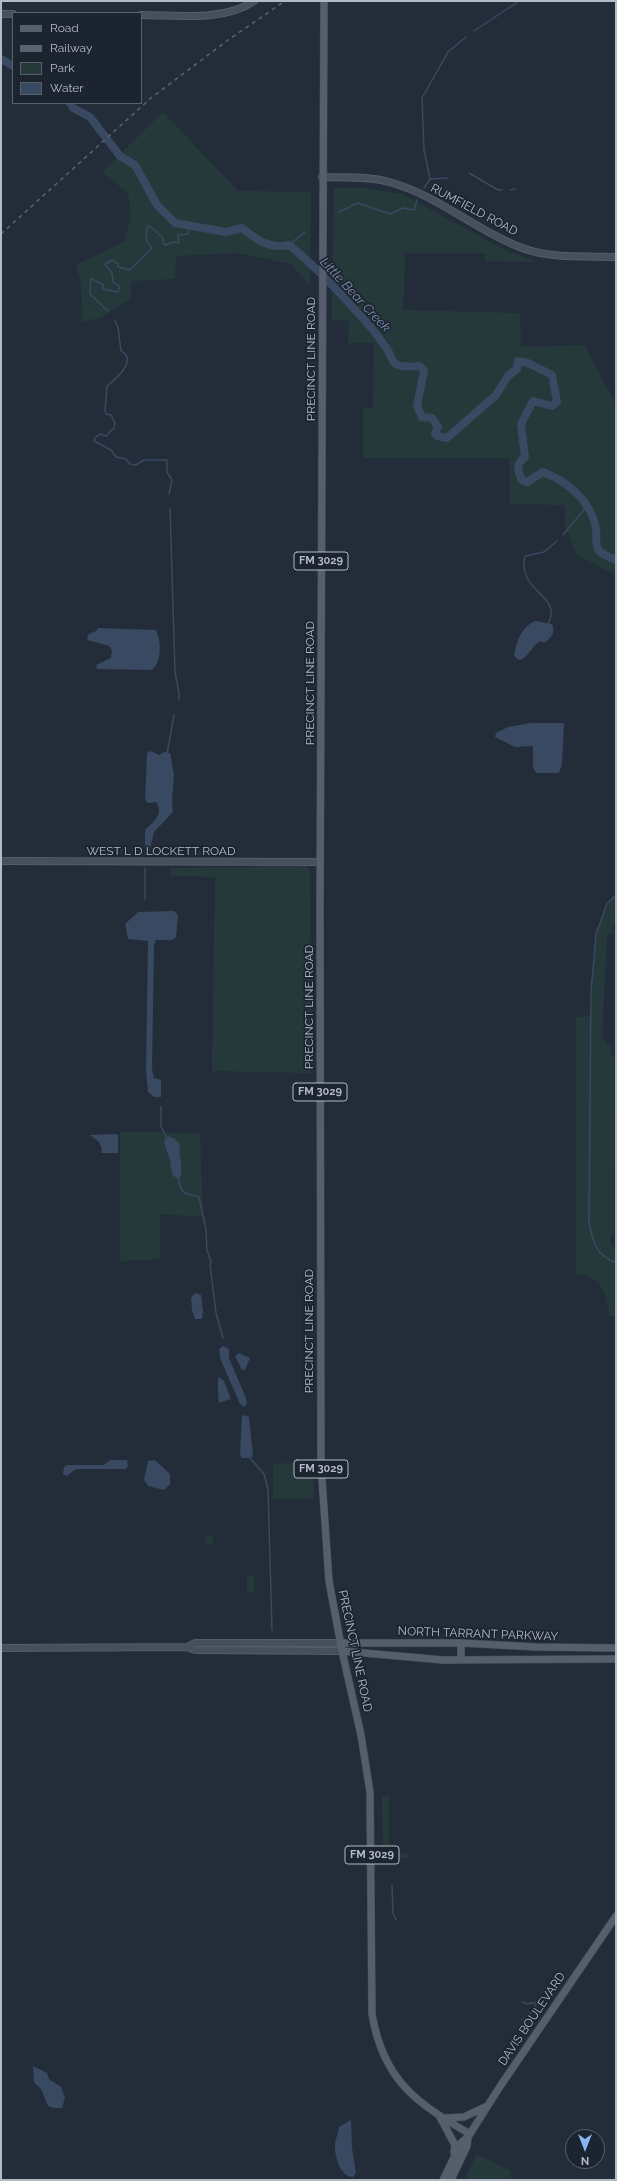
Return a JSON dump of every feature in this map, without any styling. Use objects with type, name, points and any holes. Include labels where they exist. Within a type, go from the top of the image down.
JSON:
[{"type":"main road","points":[[142,14],[222,14],[238,10],[254,1]]},
{"type":"main road","name":"PRECINCT LINE ROAD","points":[[324,1],[320,862],[321,1465],[329,1581],[340,1643],[361,1735],[370,1792],[372,2014],[374,2029],[379,2046],[398,2080],[426,2108],[469,2136]]},
{"type":"main road","points":[[1,14],[12,14]]},
{"type":"main road","name":"RUMFIELD ROAD","points":[[322,177],[388,181],[426,197],[499,238],[527,250],[560,256],[616,257]]},
{"type":"main road","name":"WEST L D LOCKETT ROAD","points":[[1,861],[320,862]]},
{"type":"main road","points":[[187,1647],[195,1643],[340,1643]]},
{"type":"main road","name":"NORTH TARRANT PARKWAY","points":[[340,1643],[461,1643],[616,1648]]},
{"type":"main road","points":[[461,1643],[462,1660]]},
{"type":"main road","points":[[1,1648],[187,1647],[195,1650],[342,1652]]},
{"type":"main road","points":[[579,1648],[579,1659]]},
{"type":"main road","name":"NORTH TARRANT PARKWAY","points":[[342,1652],[425,1659],[462,1660],[616,1659]]},
{"type":"main road","name":"DAVIS BOULEVARD","points":[[444,2180],[461,2143],[469,2136],[488,2104],[616,1916]]},
{"type":"main road","points":[[454,2156],[455,2145],[440,2117],[464,2117],[488,2104]]},
{"type":"main road","name":"DAVIS BOULEVARD","points":[[451,2180],[467,2146],[469,2136]]},
{"type":"green space","points":[[163,112],[238,191],[311,192],[310,286],[291,264],[237,253],[176,256],[175,279],[131,281],[131,298],[102,317],[83,322],[81,285],[76,265],[125,241],[131,217],[128,193],[102,172]]},
{"type":"green space","points":[[334,188],[364,188],[402,194],[507,251],[539,262],[485,261],[485,253],[405,253],[403,310],[520,313],[521,347],[584,345],[616,404],[616,575],[577,555],[565,525],[565,505],[510,504],[510,458],[363,458],[363,408],[373,408],[374,343],[348,343],[349,321],[332,320]]},
{"type":"green space","points":[[304,866],[309,868],[310,872],[311,1073],[212,1071],[215,877],[171,876],[171,868]]},
{"type":"green space","points":[[616,895],[616,919],[612,928],[614,932],[607,936],[602,1038],[611,1047],[611,1052],[615,1059],[614,1232],[610,1238],[613,1247],[616,1249],[616,1316],[609,1316],[607,1300],[602,1287],[592,1278],[576,1275],[576,1017],[591,1016],[594,952],[597,935],[607,906]]},
{"type":"green space","points":[[120,1132],[200,1133],[203,1217],[160,1214],[160,1259],[120,1261]]},
{"type":"green space","points":[[312,1462],[314,1499],[273,1499],[273,1464]]},
{"type":"green space","points":[[209,1535],[214,1540],[209,1545],[204,1540]]},
{"type":"green space","points":[[247,1576],[254,1576],[254,1592],[247,1592]]},
{"type":"green space","points":[[382,1796],[389,1796],[389,1854],[407,1854],[408,1851],[408,1858],[390,1858],[383,1856]]},
{"type":"green space","points":[[477,2154],[511,2171],[511,2180],[464,2180]]},
{"type":"water","points":[[535,621],[552,624],[553,633],[544,643],[540,641],[521,660],[517,659],[514,655],[520,635],[526,627]]},
{"type":"water","points":[[98,628],[156,630],[160,650],[156,666],[149,670],[97,669],[96,665],[111,658],[112,650],[109,646],[88,640],[87,637],[89,634],[96,631]]},
{"type":"water","points":[[531,723],[564,723],[562,764],[559,773],[536,773],[533,767],[533,746],[515,747],[495,737],[496,733],[508,727]]},
{"type":"water","points":[[150,751],[159,755],[164,752],[170,753],[174,775],[172,799],[173,812],[154,832],[148,856],[145,856],[145,830],[154,821],[159,810],[156,802],[148,803],[145,800],[147,753]]},
{"type":"water","points":[[174,911],[178,915],[176,937],[172,940],[156,940],[154,945],[152,1069],[154,1078],[161,1080],[161,1097],[154,1097],[148,1092],[146,1070],[148,941],[128,939],[125,924],[138,912]]},
{"type":"water","points":[[90,1135],[118,1135],[118,1153],[101,1153],[102,1149],[99,1142]]},
{"type":"water","points":[[169,1136],[175,1139],[180,1145],[180,1178],[175,1177],[171,1170],[164,1141]]},
{"type":"water","points":[[195,1293],[201,1295],[203,1311],[202,1319],[195,1319],[192,1310],[191,1298]]},
{"type":"water","points":[[223,1346],[229,1349],[229,1358],[246,1398],[247,1403],[245,1407],[240,1404],[220,1358],[219,1349]]},
{"type":"water","points":[[239,1353],[250,1358],[245,1370],[242,1370],[235,1356]]},
{"type":"water","points":[[219,1377],[224,1381],[231,1399],[219,1403],[218,1379]]},
{"type":"water","points":[[242,1415],[249,1417],[253,1455],[251,1458],[242,1458],[240,1455]]},
{"type":"water","points":[[110,1460],[127,1460],[128,1466],[126,1469],[76,1469],[67,1476],[63,1474],[64,1467],[67,1465],[104,1465]]},
{"type":"water","points":[[155,1460],[170,1474],[170,1484],[164,1490],[148,1486],[144,1480],[148,1461]]},
{"type":"water","points":[[33,2066],[47,2073],[49,2079],[61,2087],[65,2098],[62,2108],[53,2108],[48,2106],[41,2089],[34,2082]]},
{"type":"water","points":[[351,2120],[352,2148],[356,2173],[353,2177],[348,2176],[341,2169],[335,2148],[339,2127]]},
{"type":"waterway","points":[[474,31],[519,1]]},
{"type":"waterway","points":[[424,188],[430,179],[424,150],[422,98],[448,52],[466,37]]},
{"type":"waterway","name":"Little Bear Creek","points":[[1,59],[12,65]]},
{"type":"waterway","name":"Little Bear Creek","points":[[71,104],[73,108],[90,117],[120,156],[135,165],[157,205],[175,223],[226,232],[242,228],[258,240],[269,245],[289,245],[307,260],[368,324],[387,349],[394,363],[401,366],[420,366],[424,371],[417,406],[422,417],[432,418],[438,427],[435,433],[437,436],[447,438],[496,395],[508,376],[517,369],[518,361],[528,363],[552,375],[557,402],[552,406],[533,401],[521,424],[525,457],[520,462],[518,467],[519,473],[522,480],[527,482],[543,472],[561,481],[577,493],[589,509],[593,518],[599,551],[616,560]]},
{"type":"waterway","points":[[469,173],[498,190],[502,190]]},
{"type":"waterway","points":[[430,179],[448,178]]},
{"type":"waterway","points":[[511,190],[515,189]]},
{"type":"waterway","points":[[339,212],[358,203],[390,214],[403,208],[414,210],[417,200]]},
{"type":"waterway","points":[[108,311],[90,294],[91,278],[103,285],[103,289],[118,292],[120,287],[113,282],[112,273],[105,264],[113,260],[118,264],[118,267],[130,270],[152,248],[146,240],[147,227],[150,226],[162,237],[164,244],[166,245],[173,242],[179,243],[178,235],[188,234],[190,225]]},
{"type":"waterway","points":[[289,245],[305,232]]},
{"type":"waterway","points":[[115,321],[118,327],[121,351],[126,355],[127,359],[124,369],[107,386],[105,410],[106,414],[111,415],[115,423],[114,428],[106,436],[100,434],[94,441],[111,450],[116,457],[126,459],[130,464],[136,465],[144,460],[167,460],[167,472],[172,480],[169,494]]},
{"type":"waterway","points":[[563,535],[587,506]]},
{"type":"waterway","points":[[170,508],[175,672],[179,700]]},
{"type":"waterway","points":[[548,624],[551,614],[550,606],[527,578],[524,568],[525,556],[544,552],[557,541]]},
{"type":"waterway","points":[[167,754],[174,715]]},
{"type":"waterway","points":[[145,868],[145,899]]},
{"type":"waterway","points":[[616,895],[607,904],[596,934],[591,992],[589,1223],[596,1248],[609,1260],[616,1263]]},
{"type":"waterway","points":[[161,1107],[161,1127],[167,1138]]},
{"type":"waterway","points":[[178,1178],[182,1191],[186,1194],[199,1197],[206,1229],[207,1250],[211,1262],[210,1265],[216,1313],[223,1338]]},
{"type":"waterway","points":[[249,1457],[264,1474],[268,1489],[272,1630]]},
{"type":"waterway","points":[[392,1885],[393,1913],[396,1920]]},
{"type":"waterway","points":[[522,2020],[526,2020],[541,1997]]},
{"type":"waterway","points":[[522,2002],[527,2004],[537,2002]]},
{"type":"railway","points":[[1,234],[151,98],[228,40],[285,1]]}]
